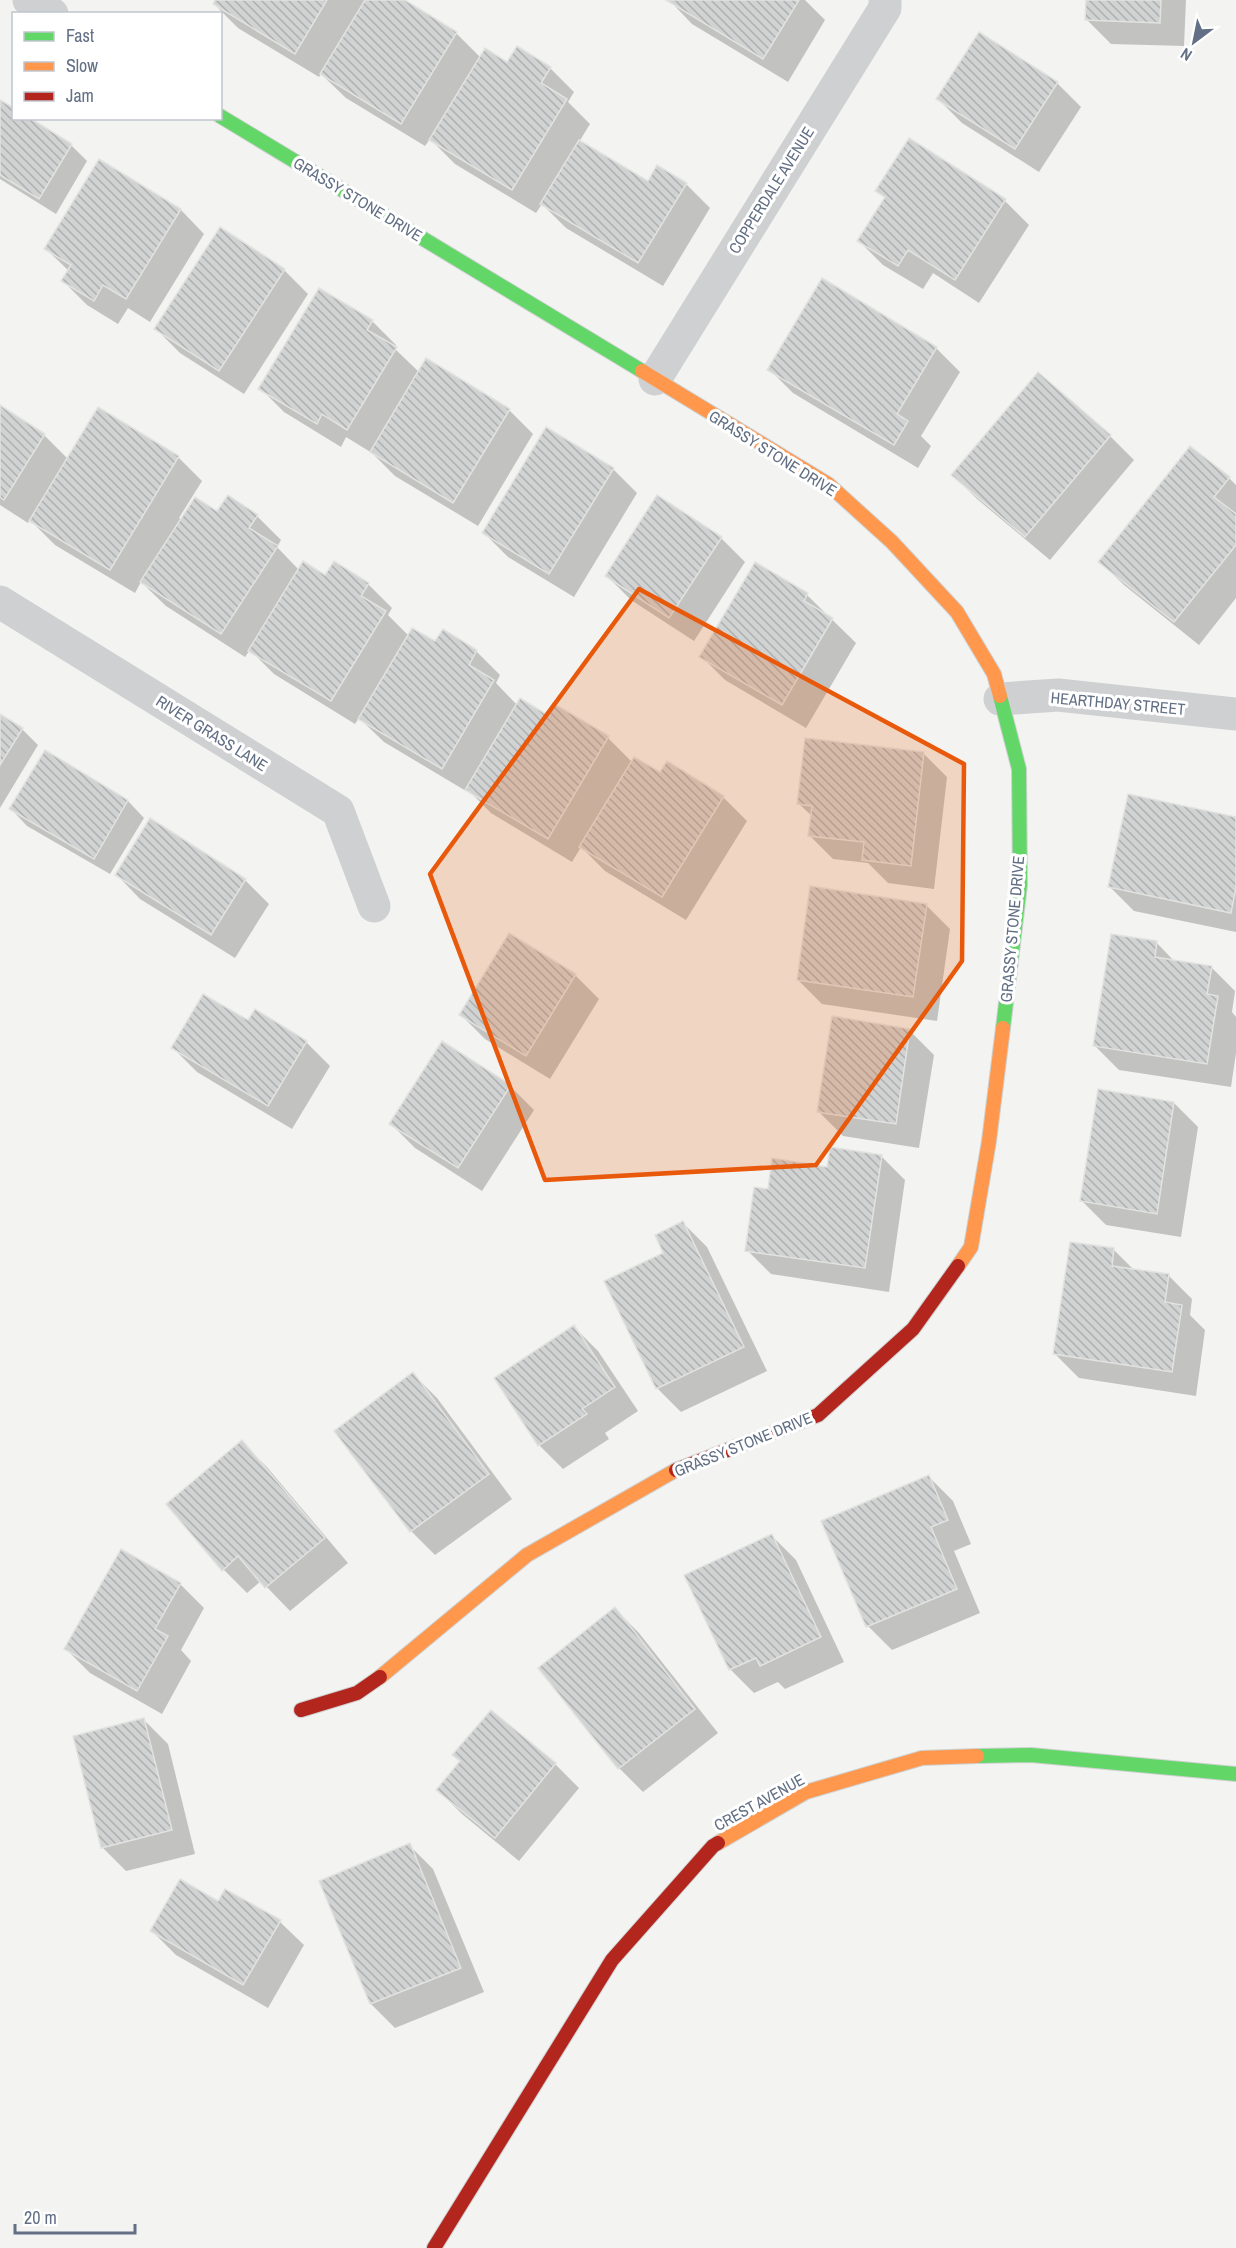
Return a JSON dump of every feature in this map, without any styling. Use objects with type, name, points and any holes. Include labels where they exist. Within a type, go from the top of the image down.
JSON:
[{"type":"street","points":[[29,0],[49,12]]},
{"type":"street","name":"COPPERDALE AVENUE","points":[[655,379],[885,8],[885,0]]},
{"type":"street","name":"GRASSY STONE DRIVE","points":[[222,117],[828,484],[892,542],[957,612],[994,674],[1019,769],[1020,885],[989,1141],[971,1248],[913,1329],[818,1415],[682,1466],[527,1555],[397,1664],[357,1693],[301,1710]]},
{"type":"street","name":"RIVER GRASS LANE","points":[[0,602],[338,811],[374,906]]},
{"type":"street","name":"HEARTHDAY STREET","points":[[1000,699],[1058,695],[1236,714]]},
{"type":"street","name":"CREST AVENUE","points":[[434,2248],[612,1960],[713,1846],[806,1791],[922,1758],[1031,1755],[1236,1774]]},
{"type":"highlighted area","points":[[639,589],[964,764],[962,961],[816,1165],[545,1180],[430,874]]},
{"type":"building","points":[[215,0],[327,0],[295,54],[213,4]]},
{"type":"building","points":[[365,0],[405,0],[457,32],[401,124],[320,74]]},
{"type":"building","points":[[666,0],[799,0],[763,59]]},
{"type":"building","points":[[1086,0],[1161,0],[1160,23],[1085,20]]},
{"type":"building","points":[[979,32],[1058,82],[1015,149],[936,99]]},
{"type":"building","points":[[517,46],[551,67],[541,83],[567,99],[512,190],[429,140],[485,48],[507,62]]},
{"type":"building","points":[[0,100],[12,107],[12,120],[33,120],[72,144],[39,199],[0,175]]},
{"type":"building","points":[[909,138],[1006,199],[955,280],[908,250],[898,266],[857,241],[885,197],[875,191]]},
{"type":"building","points":[[579,140],[648,181],[657,165],[687,183],[638,263],[540,204]]},
{"type":"building","points":[[99,159],[181,209],[126,299],[103,285],[94,301],[61,281],[71,265],[44,249]]},
{"type":"building","points":[[220,227],[285,269],[219,371],[154,329]]},
{"type":"building","points":[[822,278],[937,347],[897,414],[908,421],[894,445],[767,370]]},
{"type":"building","points":[[319,288],[373,320],[367,330],[397,347],[347,430],[322,414],[317,424],[258,389]]},
{"type":"building","points":[[426,358],[510,409],[453,503],[370,452]]},
{"type":"building","points":[[1038,372],[1111,435],[1025,537],[951,475]]},
{"type":"building","points":[[0,405],[45,434],[4,500],[0,497]]},
{"type":"building","points":[[98,407],[179,456],[110,570],[29,521]]},
{"type":"building","points":[[546,427],[614,468],[549,574],[482,533]]},
{"type":"building","points":[[1190,446],[1230,477],[1214,497],[1236,514],[1236,545],[1174,622],[1098,562]]},
{"type":"building","points":[[228,495],[258,515],[249,528],[278,546],[221,634],[140,582],[195,497],[217,511]]},
{"type":"building","points":[[657,495],[722,537],[669,618],[605,576]]},
{"type":"building","points":[[303,561],[325,575],[334,561],[369,583],[361,596],[386,611],[331,701],[248,651]]},
{"type":"building","points":[[755,562],[808,593],[804,601],[833,618],[782,705],[699,657]]},
{"type":"building","points":[[412,628],[435,641],[443,629],[477,650],[469,665],[494,680],[442,769],[358,719]]},
{"type":"building","points":[[520,698],[546,714],[553,703],[609,736],[548,839],[465,790]]},
{"type":"building","points":[[0,714],[23,728],[0,765]]},
{"type":"building","points":[[805,738],[924,752],[911,866],[862,860],[864,842],[808,836],[812,806],[797,804]]},
{"type":"building","points":[[45,750],[128,800],[94,859],[9,809]]},
{"type":"building","points":[[634,757],[660,772],[667,761],[724,796],[662,897],[579,847]]},
{"type":"building","points":[[1128,794],[1236,817],[1236,887],[1231,913],[1108,887]]},
{"type":"building","points":[[150,818],[246,879],[211,935],[115,875]]},
{"type":"building","points":[[810,886],[927,904],[913,997],[797,980]]},
{"type":"building","points":[[509,933],[576,974],[526,1056],[459,1015]]},
{"type":"building","points":[[1111,934],[1157,941],[1155,957],[1212,966],[1207,994],[1218,996],[1207,1064],[1093,1046]]},
{"type":"building","points":[[203,994],[248,1020],[255,1009],[307,1041],[268,1106],[171,1048]]},
{"type":"building","points":[[832,1016],[910,1029],[896,1124],[817,1112]]},
{"type":"building","points":[[442,1041],[511,1085],[458,1168],[389,1124]]},
{"type":"building","points":[[1098,1089],[1174,1102],[1157,1214],[1080,1201]]},
{"type":"building","points":[[830,1147],[882,1155],[865,1268],[745,1251],[754,1187],[768,1189],[772,1158],[827,1167]]},
{"type":"building","points":[[683,1221],[744,1347],[656,1389],[604,1281],[663,1253],[655,1235]]},
{"type":"building","points":[[1070,1242],[1114,1248],[1112,1266],[1169,1274],[1165,1302],[1182,1305],[1172,1372],[1053,1354]]},
{"type":"building","points":[[574,1325],[615,1387],[582,1409],[587,1414],[538,1446],[494,1378]]},
{"type":"building","points":[[413,1372],[489,1474],[410,1532],[334,1431]]},
{"type":"building","points":[[242,1440],[325,1538],[265,1588],[238,1556],[222,1571],[166,1504]]},
{"type":"building","points":[[929,1475],[948,1520],[931,1527],[957,1589],[866,1627],[821,1521]]},
{"type":"building","points":[[772,1534],[821,1637],[760,1666],[756,1658],[729,1670],[684,1575]]},
{"type":"building","points":[[121,1549],[181,1583],[155,1629],[168,1636],[137,1691],[64,1649]]},
{"type":"building","points":[[615,1607],[695,1709],[618,1769],[538,1668]]},
{"type":"building","points":[[491,1710],[556,1763],[495,1838],[436,1790],[460,1761],[452,1755]]},
{"type":"building","points":[[144,1718],[172,1830],[101,1848],[73,1736]]},
{"type":"building","points":[[410,1843],[461,1968],[370,2004],[319,1881]]},
{"type":"building","points":[[180,1879],[218,1901],[225,1889],[281,1920],[243,1985],[150,1931]]},
{"type":"traffic: fast","points":[[222,117],[642,371]]},
{"type":"traffic: fast","points":[[1000,696],[1019,769],[1020,885],[1003,1028]]},
{"type":"traffic: fast","points":[[977,1756],[1031,1755],[1236,1774]]},
{"type":"traffic: slow","points":[[642,371],[828,484],[892,542],[957,612],[994,674],[1000,696]]},
{"type":"traffic: slow","points":[[958,1266],[971,1247],[989,1141],[1003,1028]]},
{"type":"traffic: slow","points":[[380,1677],[527,1555],[676,1470]]},
{"type":"traffic: slow","points":[[718,1843],[806,1792],[922,1758],[977,1756]]},
{"type":"traffic: jam","points":[[676,1470],[818,1415],[913,1329],[958,1266]]},
{"type":"traffic: jam","points":[[301,1710],[357,1693],[380,1677]]},
{"type":"traffic: jam","points":[[434,2248],[612,1960],[718,1843]]}]
